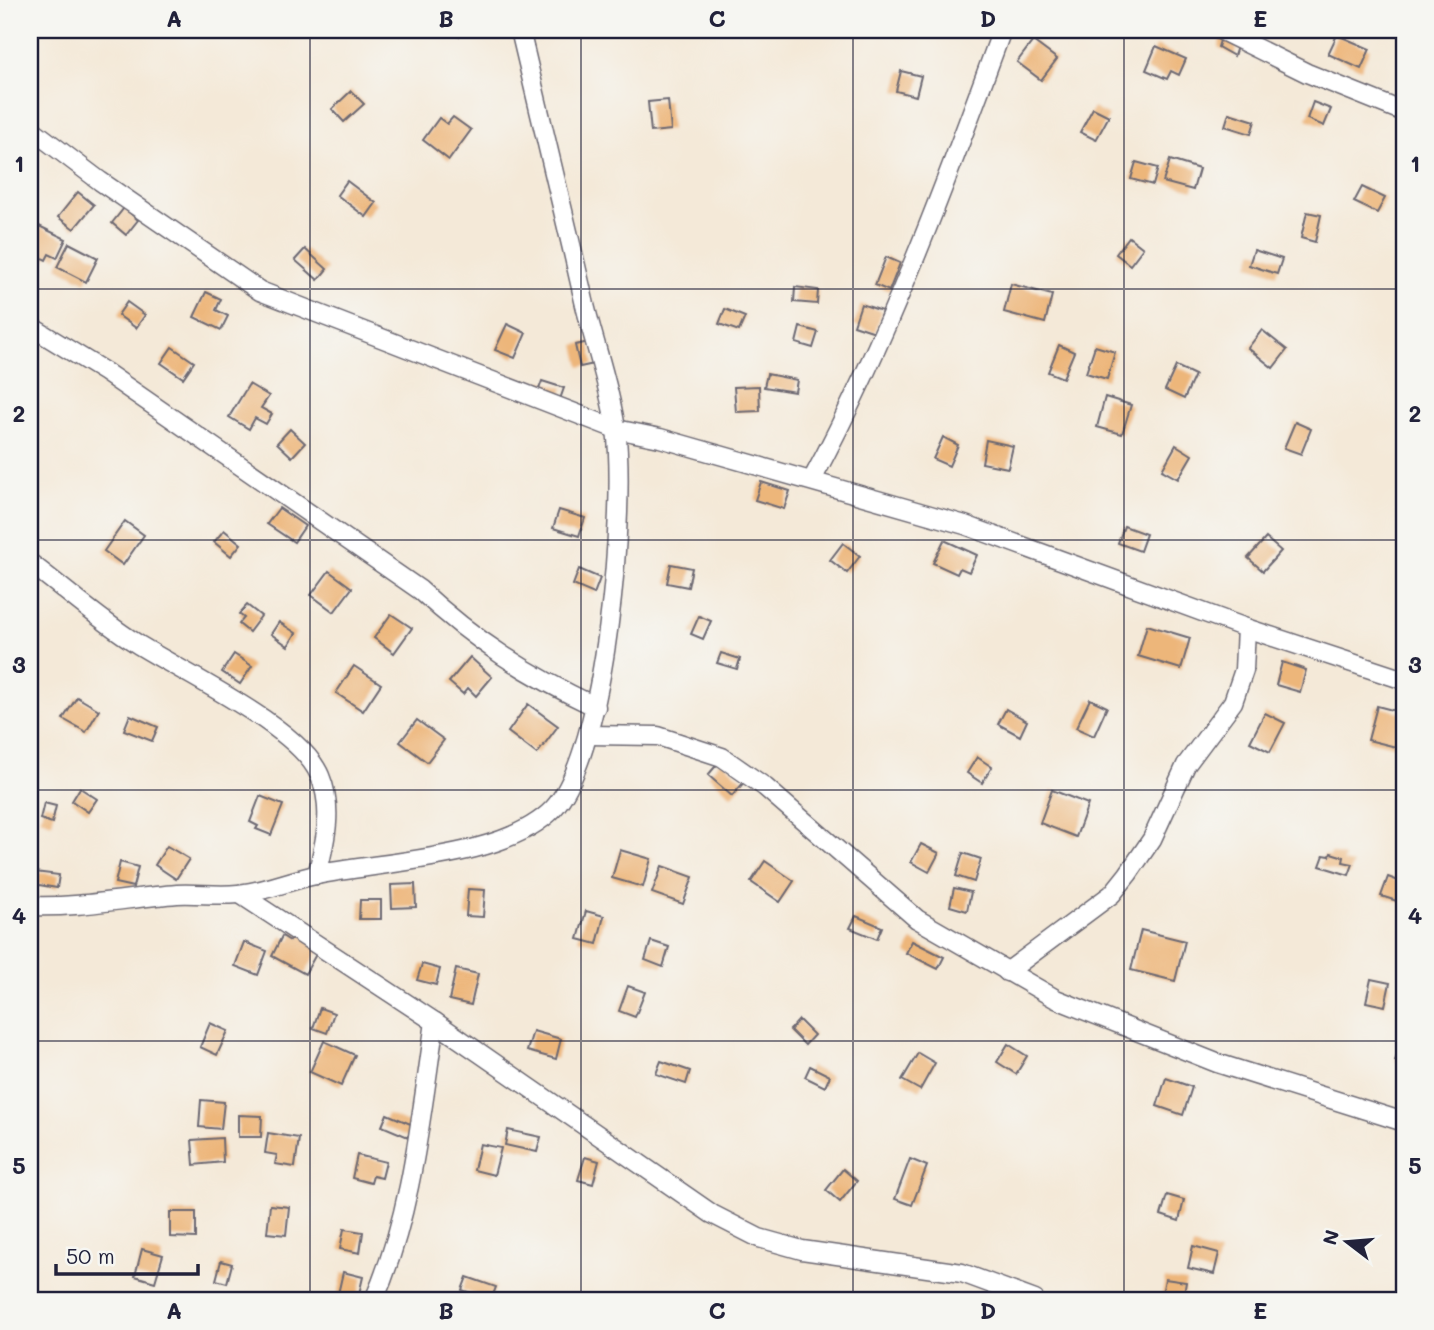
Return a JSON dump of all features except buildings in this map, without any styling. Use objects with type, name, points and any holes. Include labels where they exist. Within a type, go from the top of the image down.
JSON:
[{"type":"street","points":[[30,906],[64,908],[179,894],[240,894],[317,875],[464,850],[512,836],[533,825],[554,808],[572,780],[596,707],[610,612],[617,500],[616,429],[520,30]]},
{"type":"street","points":[[812,480],[838,433],[933,220],[1002,30]]},
{"type":"street","points":[[1220,30],[1307,73],[1404,112]]},
{"type":"street","points":[[30,128],[100,181],[260,291],[616,429],[660,438],[965,525],[1246,628],[1404,680]]},
{"type":"street","points":[[30,326],[105,372],[420,590],[462,628],[520,670],[596,707]]},
{"type":"street","points":[[30,563],[135,643],[199,679],[300,749],[319,773],[327,798],[325,843],[317,875]]},
{"type":"street","points":[[1007,972],[1112,894],[1129,874],[1152,839],[1186,765],[1233,702],[1244,670],[1246,628]]},
{"type":"street","points":[[589,735],[658,736],[722,757],[765,787],[917,919],[1056,999],[1217,1063],[1404,1122]]},
{"type":"street","points":[[240,894],[435,1022],[712,1214],[758,1238],[802,1250],[962,1273],[1035,1300]]},
{"type":"street","points":[[374,1300],[388,1269],[414,1155],[435,1022]]}]
